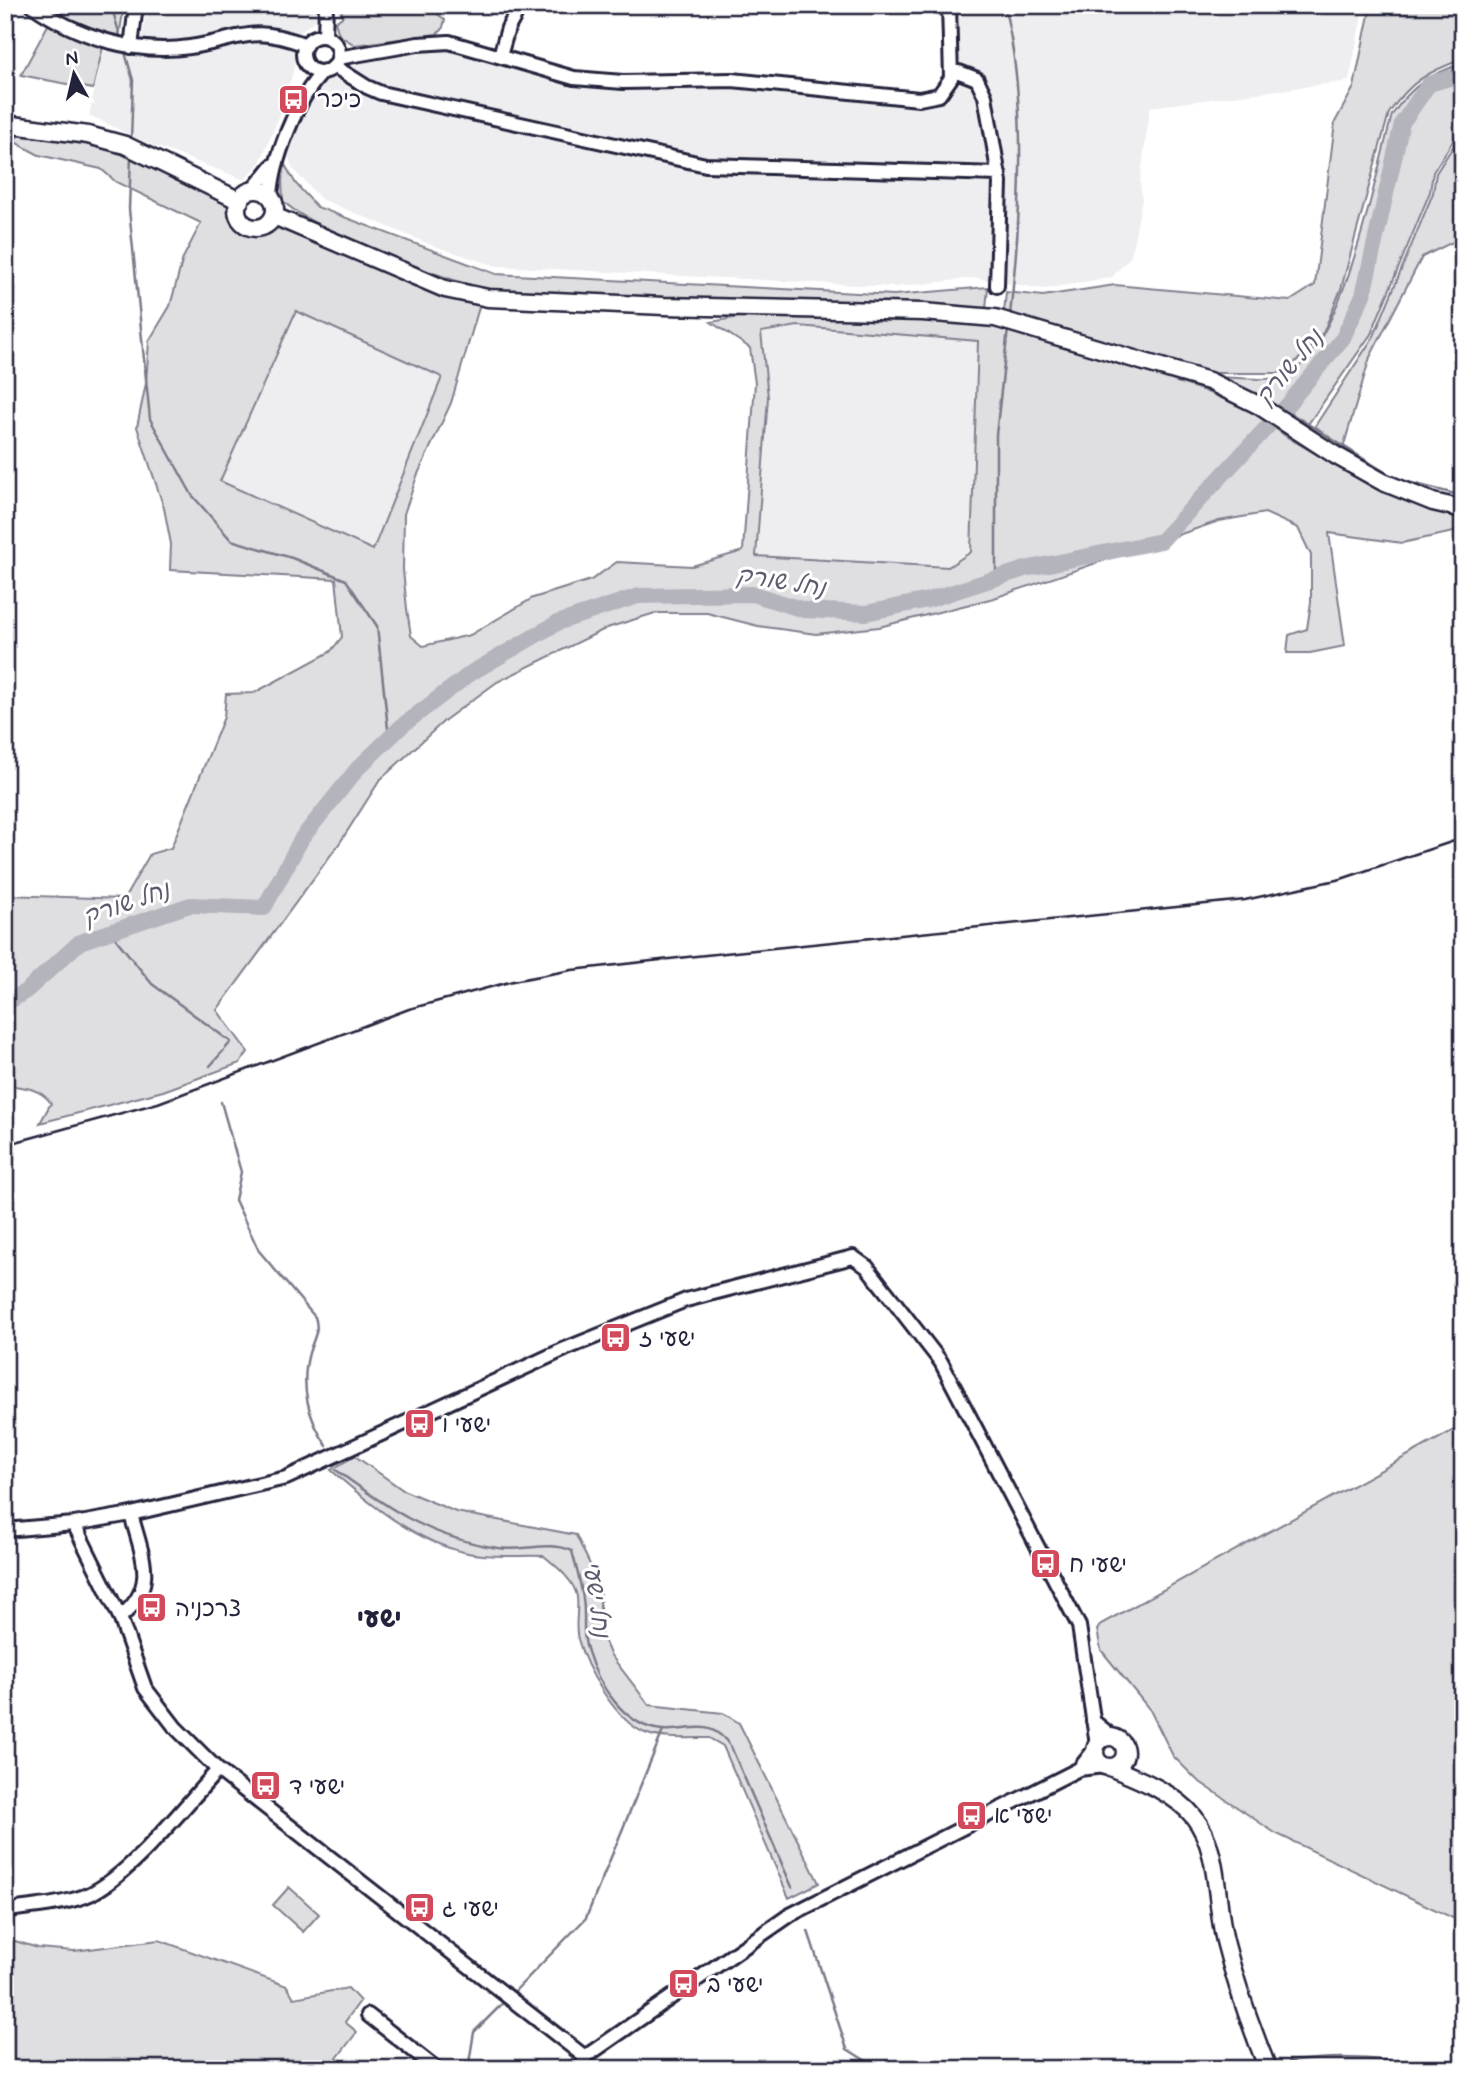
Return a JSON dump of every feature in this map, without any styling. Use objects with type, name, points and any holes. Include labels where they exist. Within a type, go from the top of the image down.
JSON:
[{"type":"main road","points":[[5,124],[88,135],[125,145],[245,196],[259,191],[271,198],[275,205],[274,216],[261,227],[250,227],[240,219],[245,196]]},
{"type":"main road","points":[[274,216],[445,289],[488,298],[612,305],[923,312],[995,318],[1209,381],[1258,405],[1382,482],[1433,502],[1463,509]]},
{"type":"main road","points":[[1138,1778],[1125,1754],[1123,1744],[1114,1738],[1104,1738],[1096,1747],[1096,1759],[1108,1767],[1138,1778],[1182,1805],[1201,1827],[1210,1851],[1231,1962],[1268,2069]]},
{"type":"main road","points":[[1108,1767],[1121,1763],[1125,1754]]},
{"type":"street","points":[[32,5],[80,31],[131,47],[173,49],[260,32],[306,45]]},
{"type":"street","points":[[131,47],[136,5]]},
{"type":"street","points":[[325,36],[326,5]]},
{"type":"street","points":[[500,57],[508,28],[521,5]]},
{"type":"street","points":[[245,196],[276,160],[306,95],[332,65],[334,42],[325,36],[312,39],[303,54],[313,70],[332,65],[437,42],[464,45],[575,78],[622,82],[732,80],[919,99],[940,95],[947,89],[951,72],[949,5]]},
{"type":"street","points":[[306,95],[307,64]]},
{"type":"street","points":[[332,65],[367,88],[381,93],[706,164],[999,174]]},
{"type":"street","points":[[951,72],[969,75],[982,85],[999,174],[997,286]]},
{"type":"street","points":[[271,198],[276,160]]},
{"type":"street","points":[[5,1530],[74,1524],[131,1514],[286,1478],[565,1349],[686,1300],[853,1256],[867,1267],[941,1362],[1079,1626],[1096,1747],[1079,1769]]},
{"type":"street","points":[[120,1618],[139,1602],[144,1582],[143,1561],[131,1514]]},
{"type":"street","points":[[74,1524],[120,1618],[145,1688],[175,1727],[218,1770],[583,2063],[790,1915],[1079,1769],[1108,1767]]},
{"type":"street","points":[[1093,1721],[1114,1738]]},
{"type":"street","points":[[5,1911],[89,1894],[112,1881],[218,1770]]},
{"type":"street","points":[[368,2015],[437,2069]]},
{"type":"shaded area","points":[[46,5],[124,5],[119,38],[62,16]]},
{"type":"shaded area","points":[[147,5],[316,5],[316,19],[298,34],[293,72],[281,112],[260,162],[245,180],[147,143],[89,115],[104,51],[140,54]]},
{"type":"shaded area","points":[[341,5],[427,5],[445,20],[442,30],[436,34],[355,45],[339,35],[335,22],[342,17]]},
{"type":"shaded area","points":[[957,5],[1364,5],[1349,81],[1150,107],[1140,182],[1142,199],[1131,256],[1112,277],[1044,289],[975,278],[894,287],[497,266],[434,246],[321,199],[292,168],[289,157],[292,140],[321,84],[348,62],[431,49],[466,53],[567,82],[757,89],[912,107],[939,103],[956,82]]},
{"type":"shaded area","points":[[1371,5],[1463,5],[1463,59],[1439,68],[1421,79],[1389,113],[1341,289],[1324,331],[1312,347],[1283,373],[1207,373],[1004,312],[1006,292],[1043,296],[1115,285],[1290,301],[1315,285],[1335,122],[1354,87]]},
{"type":"shaded area","points":[[49,23],[103,47],[93,89],[21,75]]},
{"type":"shaded area","points":[[1463,63],[1463,125],[1433,172],[1430,192],[1371,334],[1306,427],[1263,397],[1214,377],[1277,378],[1305,361],[1323,334],[1354,259],[1392,115],[1407,95],[1423,82]]},
{"type":"shaded area","points":[[1463,131],[1463,237],[1422,257],[1370,357],[1343,448],[1315,426],[1374,336],[1433,193],[1436,173]]},
{"type":"shaded area","points":[[20,134],[74,141],[105,147],[140,159],[204,186],[236,208],[245,220],[285,225],[451,298],[480,304],[451,403],[417,476],[404,514],[403,570],[407,609],[411,636],[423,646],[470,635],[533,598],[591,580],[617,562],[692,566],[743,551],[755,383],[750,348],[711,322],[768,312],[995,323],[1202,390],[1250,410],[1287,437],[1347,472],[1406,498],[1463,515],[1463,530],[1402,543],[1329,533],[1345,646],[1310,653],[1287,653],[1289,635],[1307,629],[1311,602],[1311,555],[1298,528],[1265,513],[1219,521],[994,598],[879,627],[816,634],[758,626],[707,613],[655,613],[607,628],[497,682],[445,720],[380,780],[341,841],[217,1010],[248,1052],[240,1063],[163,1091],[40,1123],[51,1103],[47,1098],[31,1089],[5,1085],[5,895],[124,899],[150,854],[171,848],[224,717],[226,694],[254,693],[330,652],[342,637],[336,579],[170,570],[171,544],[164,508],[137,427],[146,383],[149,341],[170,306],[183,258],[201,223],[116,182],[101,169],[39,155],[13,141]],"holes":[[[296,311],[442,377],[373,550],[220,481]],[[798,326],[978,341],[971,552],[948,567],[756,556],[768,397],[761,332]]]},
{"type":"shaded area","points":[[285,165],[296,184],[317,207],[496,274],[894,295],[988,287],[986,309],[511,294],[491,290],[415,266],[309,220],[283,201],[282,180]]},
{"type":"shaded area","points":[[296,311],[442,377],[374,550],[220,481]]},
{"type":"shaded area","points":[[798,326],[978,341],[971,552],[948,567],[756,556],[768,397],[761,331]]},
{"type":"shaded area","points":[[1463,1425],[1463,1923],[1275,1833],[1197,1780],[1173,1756],[1150,1710],[1101,1650],[1097,1630],[1101,1624]]},
{"type":"shaded area","points":[[355,1456],[403,1490],[456,1512],[576,1535],[595,1575],[600,1595],[600,1631],[610,1654],[649,1705],[723,1713],[739,1723],[819,1883],[789,1898],[723,1746],[709,1738],[668,1738],[645,1733],[634,1727],[613,1706],[595,1679],[582,1651],[577,1634],[576,1591],[559,1569],[544,1556],[477,1555],[449,1548],[412,1531],[377,1508],[331,1470]]},
{"type":"shaded area","points":[[289,1887],[319,1914],[303,1932],[273,1905]]},
{"type":"shaded area","points":[[5,1938],[38,1948],[74,1951],[159,1940],[287,1986],[294,1998],[348,1988],[360,2001],[345,2022],[357,2032],[334,2062],[342,2069],[5,2069]]},
{"type":"waterway","points":[[111,5],[121,39]]},
{"type":"waterway","points":[[1004,5],[1017,81],[1020,160],[1010,315]]},
{"type":"waterway","points":[[124,49],[133,80],[131,142]]},
{"type":"waterway","name":"נחל שורק","points":[[5,1004],[26,991],[80,942],[190,905],[264,908],[302,838],[358,768],[403,725],[471,673],[557,623],[638,596],[753,594],[804,610],[866,613],[928,600],[1025,569],[1161,541],[1284,409],[1343,338],[1363,295],[1402,123],[1429,84],[1463,74]]},
{"type":"waterway","points":[[131,156],[129,209],[150,419],[192,495],[231,540],[292,558],[346,580],[377,626],[389,738]]},
{"type":"waterway","points":[[996,578],[996,435],[1008,329]]},
{"type":"waterway","points":[[1284,409],[1396,479],[1463,496]]},
{"type":"waterway","points":[[112,934],[152,984],[231,1042],[210,1066]]},
{"type":"waterway","name":"נחל ישעי","points":[[221,1102],[241,1172],[235,1200],[259,1251],[315,1317],[316,1331],[306,1365],[307,1402],[315,1425],[327,1446]]},
{"type":"waterway","name":"נחל ישעי","points":[[336,1470],[393,1510],[452,1537],[498,1548],[555,1546],[572,1551],[584,1606],[586,1645],[606,1691],[615,1703],[637,1722],[663,1730],[708,1729],[723,1737],[731,1747],[792,1887]]},
{"type":"waterway","points":[[512,1994],[586,1918],[663,1731]]},
{"type":"waterway","name":"נחל ישעי","points":[[808,1931],[847,2049],[879,2069]]},
{"type":"waterway","points":[[468,2069],[474,2032],[505,2001]]},
{"type":"waterway","points":[[1289,2062],[1361,2058],[1433,2069]]},
{"type":"railway","points":[[5,1145],[158,1103],[409,1009],[513,981],[572,970],[696,956],[1245,900],[1341,879],[1463,838]]},
{"type":"place","name":"כיכר","points":[[294,99]]},
{"type":"place","name":"ישעי ז","points":[[616,1338]]},
{"type":"place","name":"ישעי ו","points":[[419,1424]]},
{"type":"place","name":"ישעי ח","points":[[1046,1564]]},
{"type":"place","name":"צרכניה","points":[[152,1608]]},
{"type":"place","name":"ישעי ד","points":[[266,1786]]},
{"type":"place","name":"ישעי א","points":[[971,1815]]},
{"type":"place","name":"ישעי ג","points":[[419,1908]]},
{"type":"place","name":"ישעי ב","points":[[684,1984]]},
{"type":"district","name":"ישעי","points":[[379,1618]]}]
